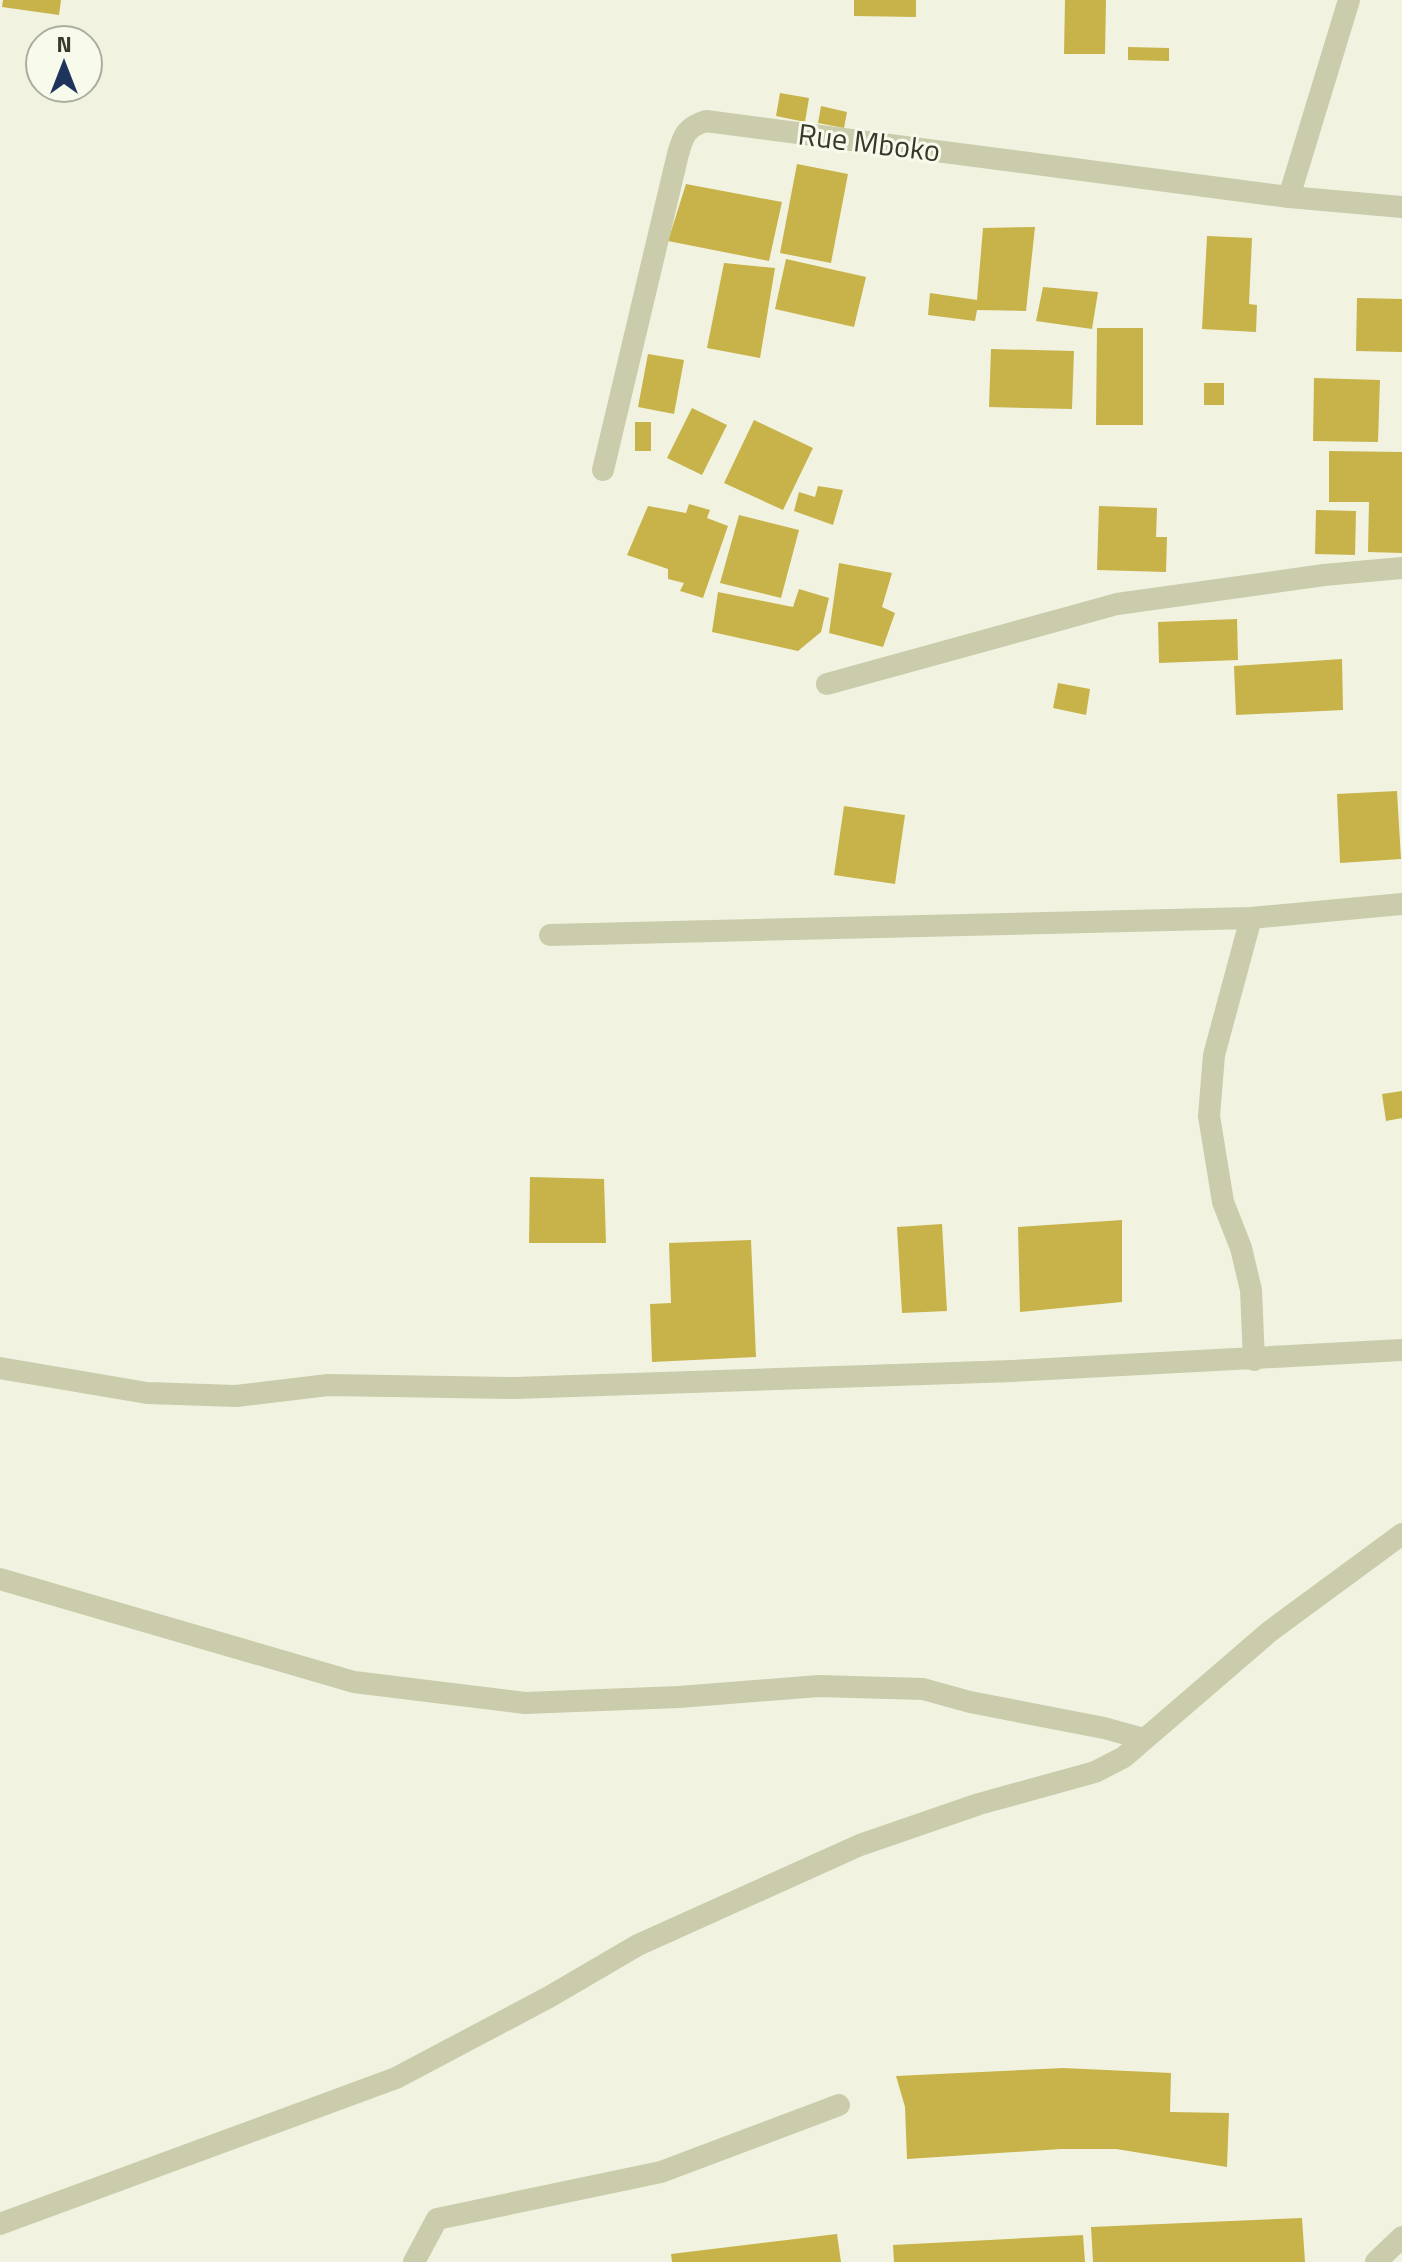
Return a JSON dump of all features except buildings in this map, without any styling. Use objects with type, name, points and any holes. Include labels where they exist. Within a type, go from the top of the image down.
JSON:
[{"type":"street","points":[[1289,197],[1349,0]]},
{"type":"street","name":"Rue Mboko","points":[[603,470],[680,145],[692,125],[706,121],[1289,197],[1402,207]]},
{"type":"street","points":[[827,684],[1117,604],[1324,575],[1402,568]]},
{"type":"street","points":[[550,935],[1251,918],[1402,904]]},
{"type":"street","points":[[1251,918],[1214,1055],[1209,1116],[1223,1202],[1241,1248],[1251,1290],[1254,1360]]},
{"type":"street","points":[[0,1368],[147,1393],[236,1396],[328,1385],[515,1388],[1254,1360],[1402,1350]]},
{"type":"street","points":[[0,2224],[396,2078],[549,1997],[638,1945],[860,1845],[979,1804],[1095,1772],[1124,1757],[1269,1632],[1402,1534]]},
{"type":"street","points":[[0,1579],[354,1682],[525,1703],[679,1697],[819,1686],[923,1689],[1144,1739]]},
{"type":"street","points":[[414,2262],[437,2219],[661,2172],[839,2105]]},
{"type":"street","points":[[1376,2262],[1402,2237]]}]
